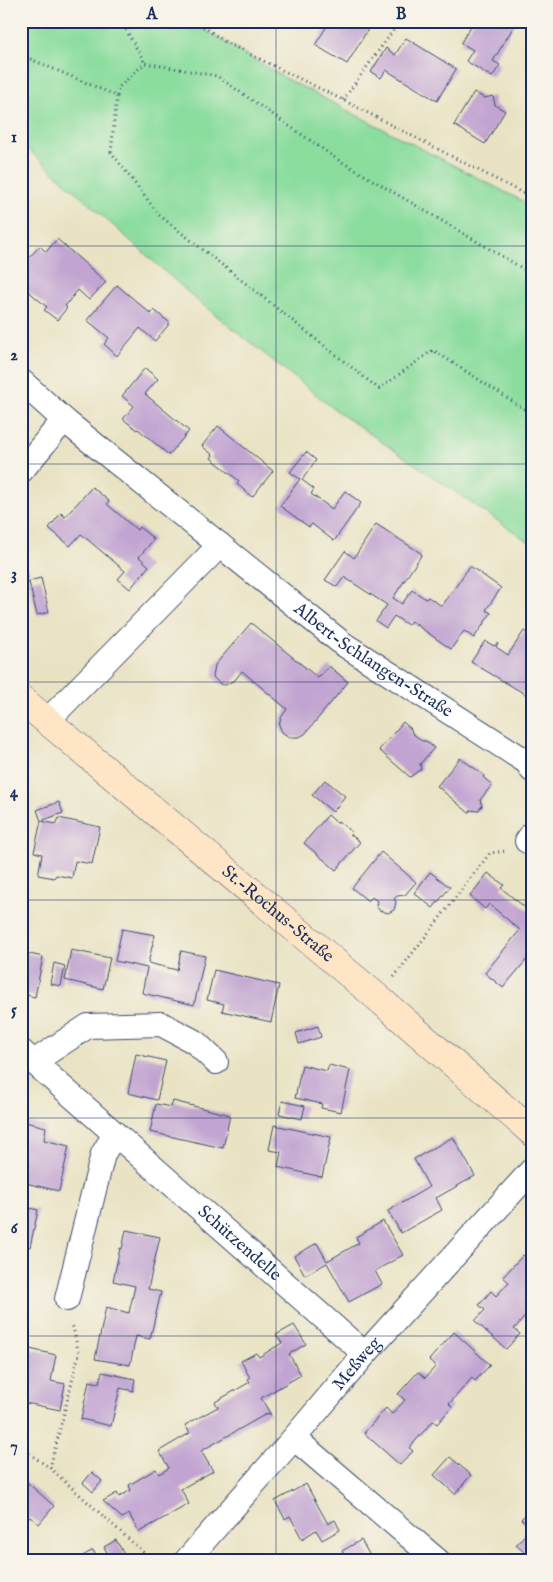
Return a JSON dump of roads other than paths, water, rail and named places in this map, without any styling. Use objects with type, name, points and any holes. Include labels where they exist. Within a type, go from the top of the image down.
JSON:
[{"type":"street","name":"Albert-Schlangen-Straße","points":[[21,381],[64,420],[344,644],[527,762],[532,770]]},
{"type":"street","points":[[21,471],[64,420]]},
{"type":"street","points":[[47,721],[220,545]]},
{"type":"street","name":"St.-Rochus-Straße","points":[[21,699],[378,998],[532,1132]]},
{"type":"street","name":"Schützendelle","points":[[216,1062],[195,1042],[161,1024],[88,1026],[28,1056],[365,1354]]},
{"type":"street","points":[[66,1299],[103,1154],[115,1134]]},
{"type":"street","name":"Meßweg","points":[[186,1561],[365,1354],[532,1170]]},
{"type":"street","points":[[294,1438],[438,1561]]}]
